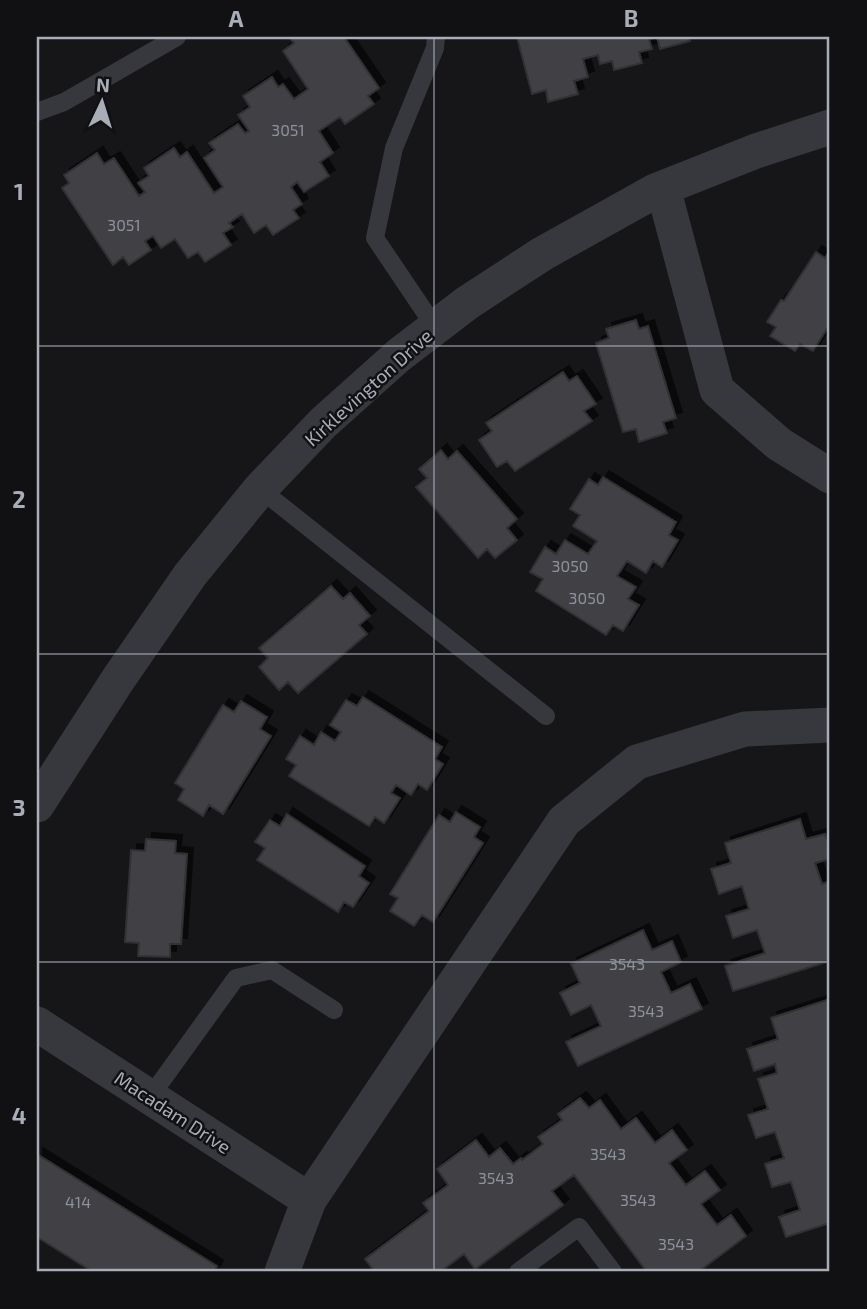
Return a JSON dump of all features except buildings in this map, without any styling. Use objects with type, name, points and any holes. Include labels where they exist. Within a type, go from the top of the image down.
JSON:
[{"type":"street","name":"Kirklevington Drive","points":[[37,805],[190,575],[260,489],[323,423],[400,355],[467,303],[542,254],[663,188],[756,151],[830,127]]},
{"type":"street","points":[[663,188],[717,390],[779,444],[830,476]]},
{"type":"street","points":[[282,1272],[309,1200],[564,821],[637,762],[745,729],[830,725]]},
{"type":"street","name":"Macadam Drive","points":[[37,1024],[309,1200]]},
{"type":"lane","points":[[37,112],[64,102],[177,37]]},
{"type":"lane","points":[[435,327],[374,238],[394,148],[435,48],[436,37]]},
{"type":"lane","points":[[260,489],[545,716]]},
{"type":"lane","points":[[150,1097],[236,978],[272,970],[334,1010]]},
{"type":"lane","points":[[517,1272],[579,1227],[613,1272]]}]
